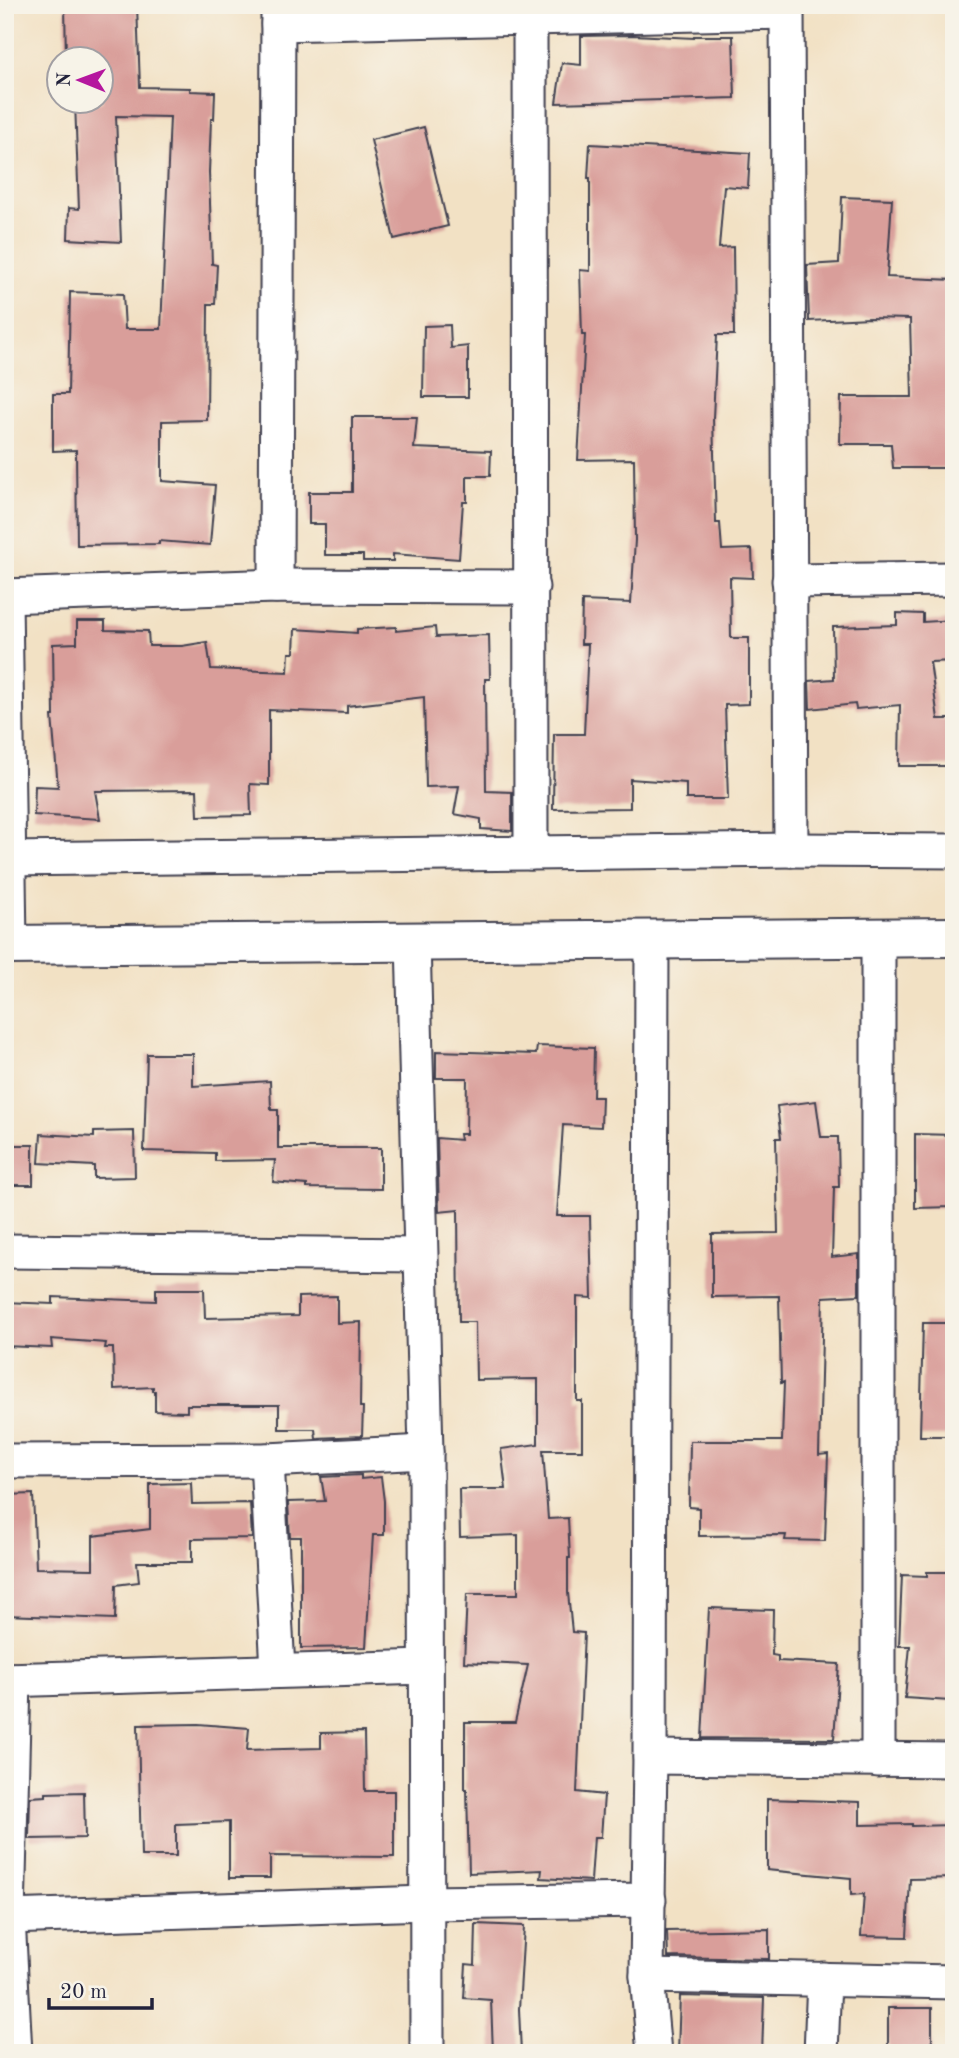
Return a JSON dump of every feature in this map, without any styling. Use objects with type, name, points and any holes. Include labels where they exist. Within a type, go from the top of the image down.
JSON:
[{"type":"street","points":[[276,586],[278,15],[530,18],[787,8],[791,850]]},
{"type":"street","points":[[530,18],[531,853]]},
{"type":"street","points":[[789,581],[954,579]]},
{"type":"street","points":[[532,587],[276,586],[5,597],[8,945],[954,937]]},
{"type":"street","points":[[7,859],[791,850],[954,851]]},
{"type":"street","points":[[878,937],[878,1760]]},
{"type":"street","points":[[652,939],[647,1976],[654,2053]]},
{"type":"street","points":[[413,940],[426,1452],[426,2053]]},
{"type":"street","points":[[5,1251],[420,1255]]},
{"type":"street","points":[[5,1461],[267,1460],[426,1452]]},
{"type":"street","points":[[267,1460],[278,1671]]},
{"type":"street","points":[[15,2053],[8,1917],[10,1680],[426,1667]]},
{"type":"street","points":[[650,1757],[954,1760]]},
{"type":"street","points":[[8,1917],[426,1903],[649,1900]]},
{"type":"street","points":[[647,1976],[954,1982]]},
{"type":"street","points":[[821,2053],[824,1979]]},
{"type":"building","points":[[65,5],[137,5],[140,87],[190,88],[190,91],[215,92],[209,172],[212,264],[217,265],[215,304],[208,304],[207,420],[162,421],[162,481],[215,485],[210,545],[159,541],[159,544],[77,545],[76,450],[53,451],[53,394],[68,394],[70,292],[123,294],[125,329],[161,329],[170,117],[116,116],[116,46],[66,46]]},
{"type":"building","points":[[581,36],[694,38],[733,36],[735,98],[556,103],[562,63],[581,65]]},
{"type":"building","points":[[76,116],[116,116],[121,242],[68,239],[69,208],[79,209]]},
{"type":"building","points":[[424,127],[448,226],[394,239],[371,140]]},
{"type":"building","points":[[590,144],[750,153],[748,188],[724,186],[719,248],[733,247],[734,335],[717,335],[713,418],[716,523],[720,523],[722,550],[752,549],[753,578],[730,577],[731,638],[749,638],[749,704],[725,705],[728,799],[686,799],[686,783],[630,779],[630,808],[553,809],[554,734],[584,734],[588,644],[581,644],[582,601],[631,603],[635,540],[634,459],[578,460],[585,335],[582,335],[580,270],[590,271]]},
{"type":"building","points":[[842,197],[892,199],[887,277],[954,280],[954,468],[893,468],[891,444],[840,444],[841,397],[912,397],[910,319],[809,321],[807,265],[839,263]]},
{"type":"building","points":[[450,325],[451,348],[468,346],[468,397],[423,397],[424,326]]},
{"type":"building","points":[[352,417],[417,417],[414,448],[491,451],[490,476],[467,476],[467,502],[463,502],[459,559],[393,554],[393,561],[363,561],[363,555],[325,555],[325,524],[309,524],[309,492],[352,492]]},
{"type":"building","points":[[897,613],[923,614],[923,622],[954,620],[954,661],[930,662],[938,719],[954,719],[954,766],[899,766],[900,705],[856,709],[855,704],[810,709],[809,681],[834,679],[833,627],[897,625]]},
{"type":"building","points":[[77,621],[105,621],[105,630],[148,631],[149,646],[182,646],[207,642],[211,669],[288,672],[289,653],[294,653],[295,629],[357,633],[357,629],[396,627],[396,631],[435,627],[436,637],[489,635],[490,679],[485,679],[486,791],[512,792],[512,831],[481,829],[481,819],[454,814],[459,786],[426,787],[424,697],[347,706],[347,713],[269,710],[269,785],[250,784],[251,815],[198,816],[197,790],[95,791],[100,819],[34,815],[35,786],[58,787],[52,716],[53,644],[77,643]]},
{"type":"building","points":[[537,1046],[594,1048],[593,1097],[602,1097],[601,1127],[563,1125],[557,1216],[590,1216],[592,1298],[577,1297],[577,1401],[582,1401],[582,1450],[543,1450],[548,1519],[568,1518],[568,1593],[572,1632],[584,1633],[577,1792],[604,1795],[601,1837],[594,1837],[591,1881],[541,1878],[542,1870],[469,1873],[465,1722],[515,1722],[528,1665],[464,1662],[467,1594],[518,1594],[518,1535],[460,1537],[459,1489],[506,1489],[501,1449],[538,1444],[538,1379],[476,1380],[475,1322],[459,1322],[458,1210],[439,1212],[437,1138],[460,1140],[459,1134],[466,1134],[467,1078],[436,1078],[436,1051],[536,1054]]},
{"type":"building","points":[[147,1054],[193,1054],[193,1086],[270,1081],[271,1110],[278,1110],[278,1148],[381,1148],[381,1189],[307,1188],[307,1185],[273,1182],[275,1160],[215,1161],[215,1153],[144,1151]]},
{"type":"building","points":[[816,1101],[821,1137],[838,1137],[839,1187],[834,1187],[832,1257],[859,1254],[859,1295],[823,1297],[819,1455],[828,1454],[825,1541],[785,1540],[786,1535],[699,1536],[699,1508],[689,1507],[690,1441],[782,1441],[784,1382],[781,1383],[779,1296],[712,1297],[712,1234],[778,1233],[776,1138],[781,1138],[777,1106]]},
{"type":"building","points":[[134,1131],[135,1177],[94,1178],[94,1166],[39,1163],[41,1134],[94,1137],[94,1132]]},
{"type":"building","points":[[915,1134],[954,1135],[953,1207],[915,1208]]},
{"type":"building","points":[[5,1145],[33,1145],[33,1185],[5,1185]]},
{"type":"building","points":[[156,1289],[204,1289],[205,1318],[298,1316],[298,1297],[337,1296],[337,1323],[361,1322],[362,1436],[316,1438],[315,1429],[279,1429],[279,1405],[187,1405],[187,1412],[155,1411],[153,1387],[114,1389],[113,1348],[105,1348],[106,1343],[51,1339],[52,1348],[5,1346],[5,1302],[53,1304],[53,1297],[156,1301]]},
{"type":"building","points":[[923,1323],[954,1323],[954,1436],[920,1436]]},
{"type":"building","points":[[361,1475],[361,1479],[381,1477],[384,1501],[384,1535],[373,1535],[366,1647],[301,1648],[301,1537],[290,1537],[288,1502],[325,1501],[321,1477]]},
{"type":"building","points":[[191,1483],[192,1504],[250,1503],[252,1538],[192,1539],[192,1562],[137,1562],[139,1582],[116,1585],[115,1619],[5,1615],[5,1495],[33,1494],[36,1568],[93,1569],[93,1536],[150,1529],[150,1484]]},
{"type":"building","points":[[927,1572],[954,1572],[954,1641],[950,1701],[905,1698],[910,1646],[899,1646],[902,1575],[927,1576]]},
{"type":"building","points":[[709,1608],[773,1610],[772,1655],[778,1656],[778,1661],[839,1664],[834,1739],[702,1738]]},
{"type":"building","points":[[198,1724],[249,1728],[247,1750],[321,1748],[321,1733],[364,1732],[365,1791],[394,1791],[394,1857],[270,1856],[270,1878],[229,1878],[229,1822],[176,1824],[176,1856],[141,1856],[138,1725]]},
{"type":"building","points":[[84,1792],[85,1838],[29,1839],[30,1797],[46,1796],[46,1793]]},
{"type":"building","points":[[767,1799],[860,1802],[860,1825],[954,1825],[954,1878],[910,1879],[907,1937],[861,1936],[864,1894],[851,1895],[851,1878],[767,1870]]},
{"type":"building","points":[[476,1924],[524,1926],[519,2009],[521,2053],[493,2053],[491,2000],[464,1998],[466,1964],[475,1965]]},
{"type":"building","points":[[769,1929],[769,1959],[668,1957],[667,1931]]},
{"type":"building","points":[[680,1996],[764,1998],[762,2053],[678,2053]]},
{"type":"building","points":[[888,2008],[932,2008],[932,2053],[888,2053]]}]
